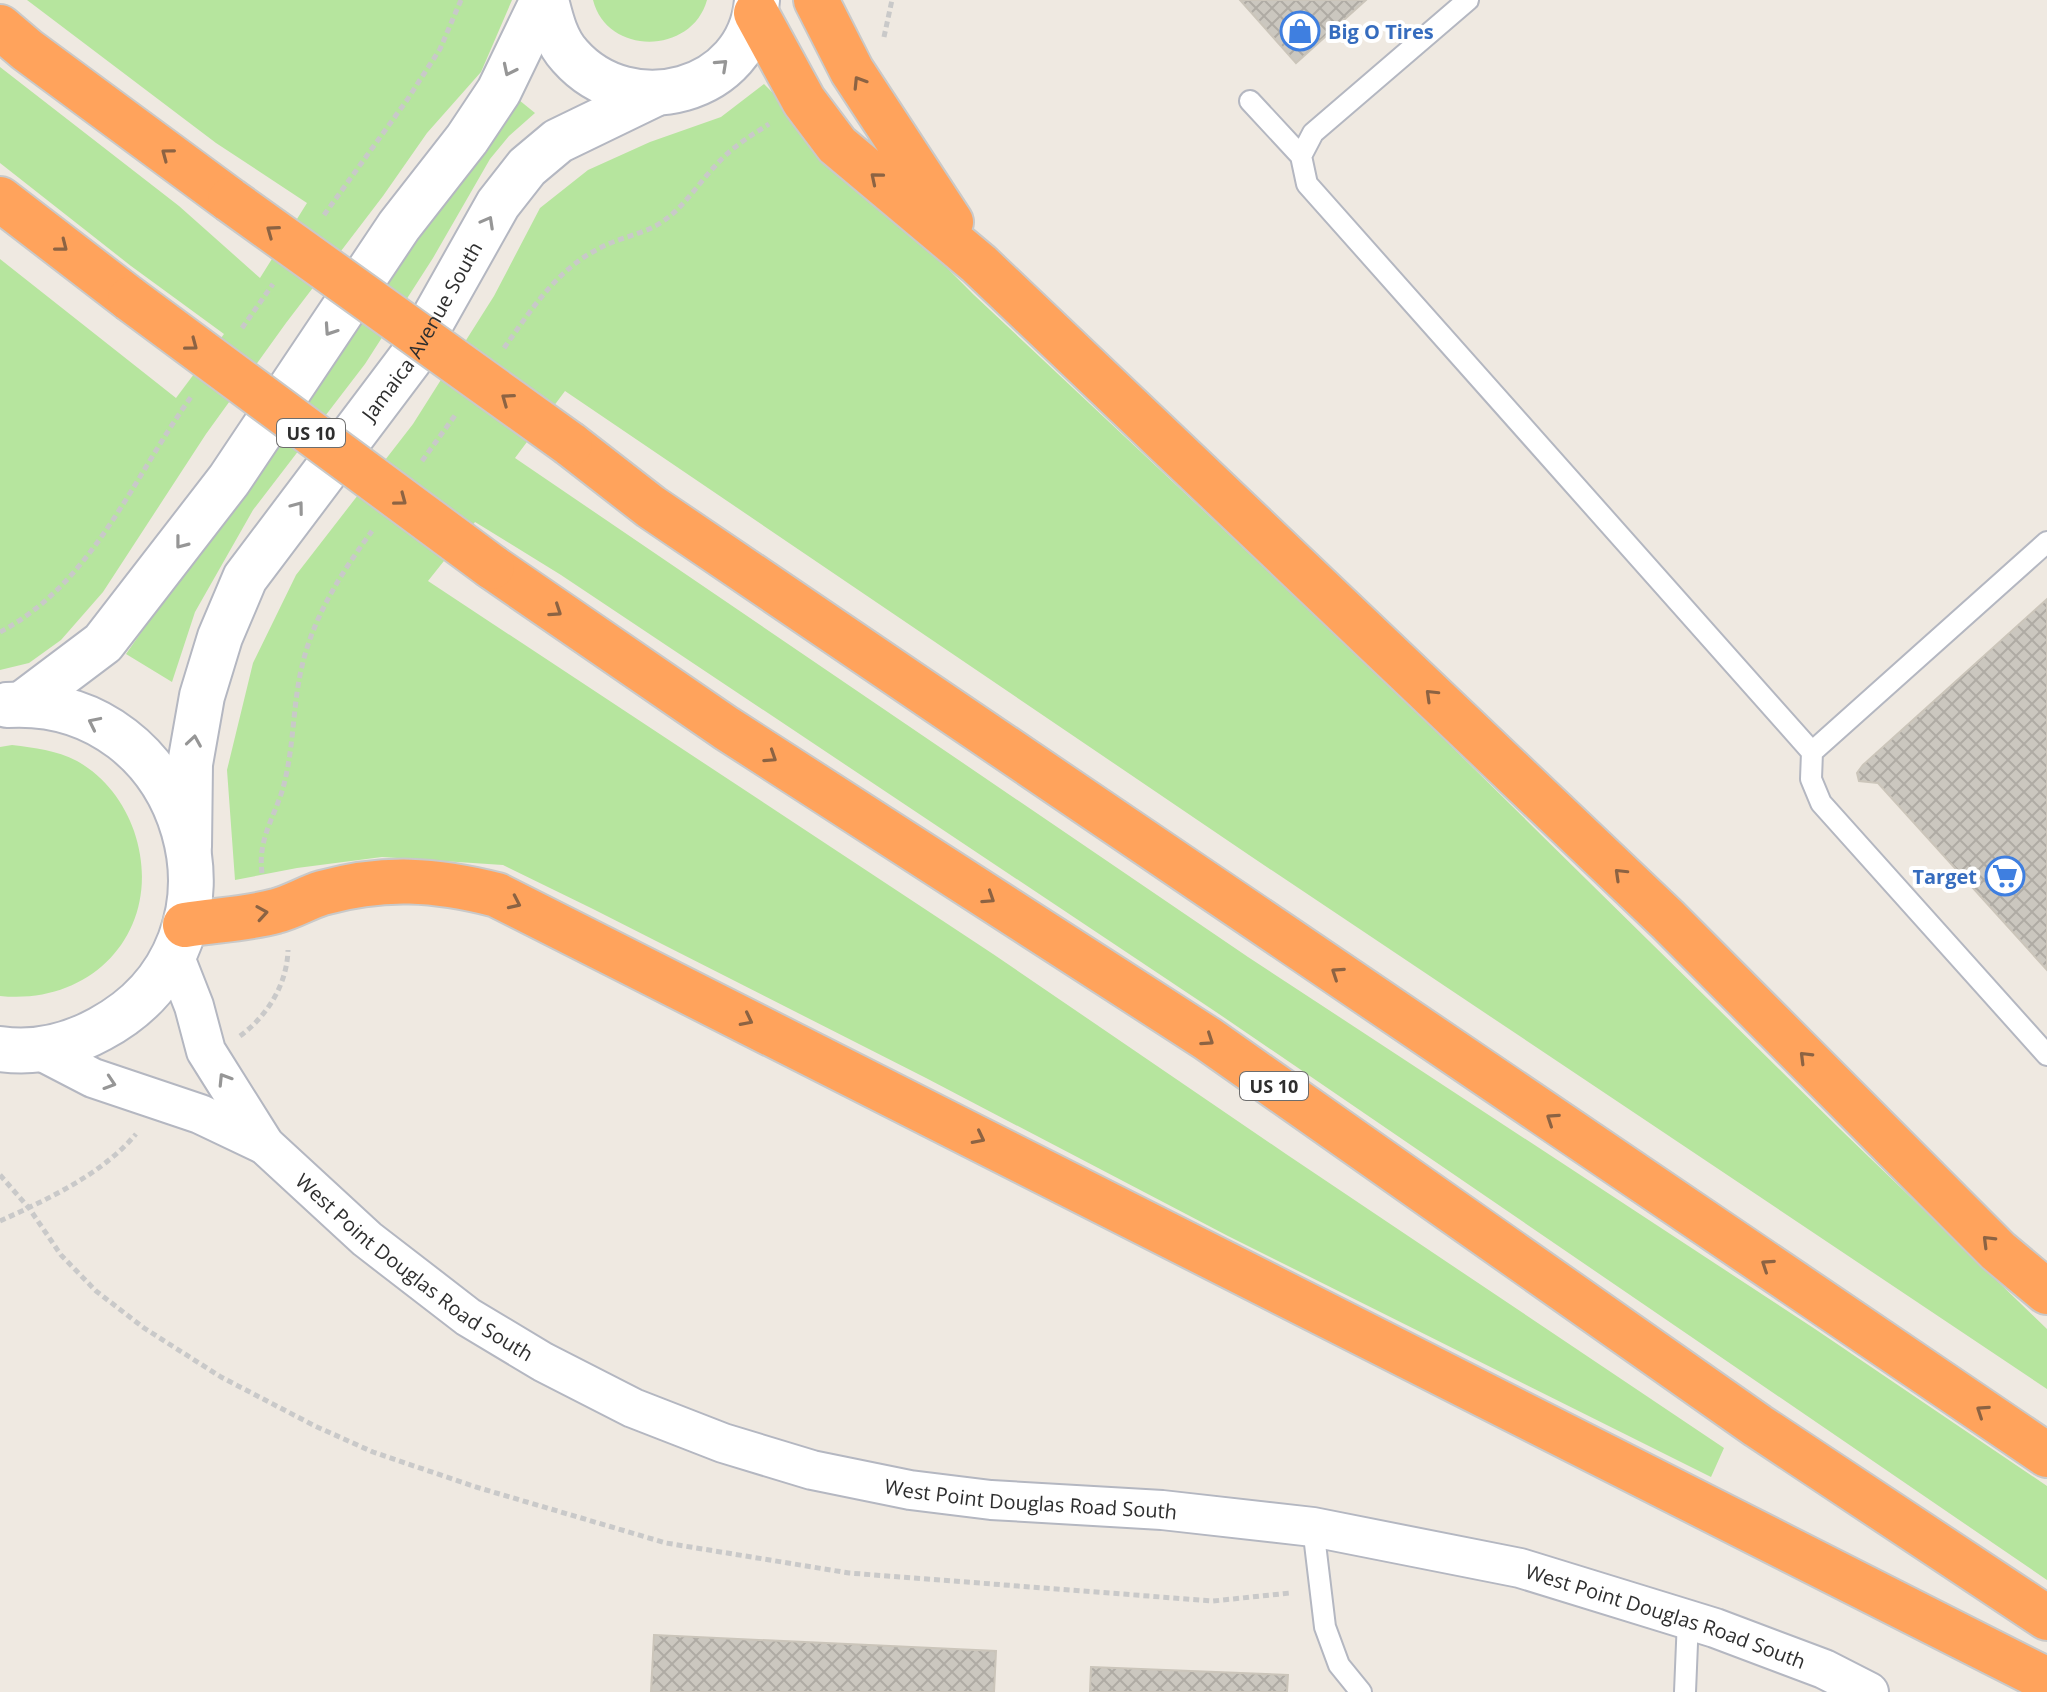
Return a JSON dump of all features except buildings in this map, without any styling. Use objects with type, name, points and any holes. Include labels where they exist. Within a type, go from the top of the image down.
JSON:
[{"type":"highway","points":[[816,0],[852,71],[979,264]]},
{"type":"highway","points":[[756,7],[804,101],[837,145],[979,264],[1668,920],[1998,1251],[2047,1292]]},
{"type":"highway","points":[[0,27],[230,200],[690,534],[2047,1455]]},
{"type":"highway","name":"US 10","points":[[0,199],[492,567],[726,728],[1208,1039],[1758,1426],[2047,1618]]},
{"type":"highway","points":[[180,940],[277,911],[321,894],[371,884],[422,880],[497,895],[2047,1680]]},
{"type":"main road","points":[[544,0],[553,27],[569,55],[580,66],[592,76],[621,90],[653,95],[687,88],[718,71],[742,45],[756,7]]},
{"type":"main road","points":[[11,705],[103,643],[229,480],[399,226],[467,139],[499,91],[544,0]]},
{"type":"main road","name":"Jamaica Avenue South","points":[[189,847],[190,764],[202,696],[220,637],[245,578],[413,355],[498,204],[527,167],[558,141],[653,95]]},
{"type":"main road","points":[[11,705],[61,710],[98,724],[131,746],[158,775],[178,809],[189,847],[192,886],[180,940],[150,990],[119,1019],[81,1040],[14,1055]]},
{"type":"street","name":"West Point Douglas Road South","points":[[180,940],[206,1051],[265,1145],[367,1239],[468,1317],[543,1362],[633,1408],[723,1443],[812,1470],[910,1490],[991,1500],[1162,1510],[1313,1527],[1520,1568],[1688,1619],[1824,1669],[1869,1692]]},
{"type":"street","name":"West Point Douglas Road South","points":[[14,1055],[160,1099],[265,1145]]},
{"type":"lane","points":[[1301,156],[1313,133],[1468,0]]},
{"type":"lane","points":[[1250,101],[1301,156],[1307,184],[1812,752],[1811,779],[1821,803],[2047,1055]]},
{"type":"lane","points":[[1812,752],[2047,542]]},
{"type":"lane","points":[[1313,1527],[1325,1627],[1339,1665],[1361,1692]]},
{"type":"lane","points":[[1685,1692],[1688,1619]]},
{"type":"path","points":[[852,71],[881,46],[892,0]]},
{"type":"path","points":[[500,353],[537,303],[568,270],[602,247],[636,236],[663,222],[686,201],[717,163],[740,143],[804,101]]},
{"type":"path","points":[[418,467],[463,404]]},
{"type":"path","points":[[206,1051],[242,1035],[266,1013],[279,988],[288,955],[287,930],[261,871],[262,845],[285,783],[302,665],[320,613],[344,569],[381,518]]},
{"type":"path","points":[[0,1221],[95,1171],[121,1151],[160,1099]]},
{"type":"path","points":[[0,1175],[29,1208],[61,1255],[96,1291],[144,1328],[208,1369],[315,1426],[373,1452],[476,1487],[666,1543],[849,1573],[1213,1601],[1319,1589]]},
{"type":"green space","points":[[27,0],[512,0],[481,72],[427,133],[286,323],[206,434],[103,592],[61,640],[29,663],[0,670],[0,259],[176,398],[224,334],[0,163],[0,67],[179,206],[260,278],[307,203],[216,143]]},
{"type":"green space","points":[[593,0],[707,0],[698,18],[685,31],[668,39],[650,42],[631,39],[615,31],[601,18]]},
{"type":"green space","points":[[764,84],[974,295],[1387,683],[2047,1329],[2047,1389],[1249,855],[565,391],[515,458],[1248,957],[1815,1329],[2047,1486],[2047,1580],[1219,1014],[561,575],[475,522],[428,581],[993,954],[1724,1448],[1711,1477],[1228,1236],[926,1078],[503,865],[382,857],[235,880],[227,770],[253,663],[296,575],[413,424],[494,296],[540,208],[588,170],[650,142],[721,117]]},
{"type":"green space","points":[[519,100],[535,113],[509,136],[490,159],[433,258],[365,364],[253,510],[195,612],[172,682],[126,654],[439,206],[476,165]]},
{"type":"green space","points":[[12,745],[61,754],[96,774],[125,810],[134,831],[141,865],[140,898],[131,927],[115,952],[93,973],[66,988],[35,996],[0,996],[0,747]]},
{"type":"place","name":"Big O Tires","points":[[1300,31]]},
{"type":"place","name":"Target","points":[[2005,876]]}]
